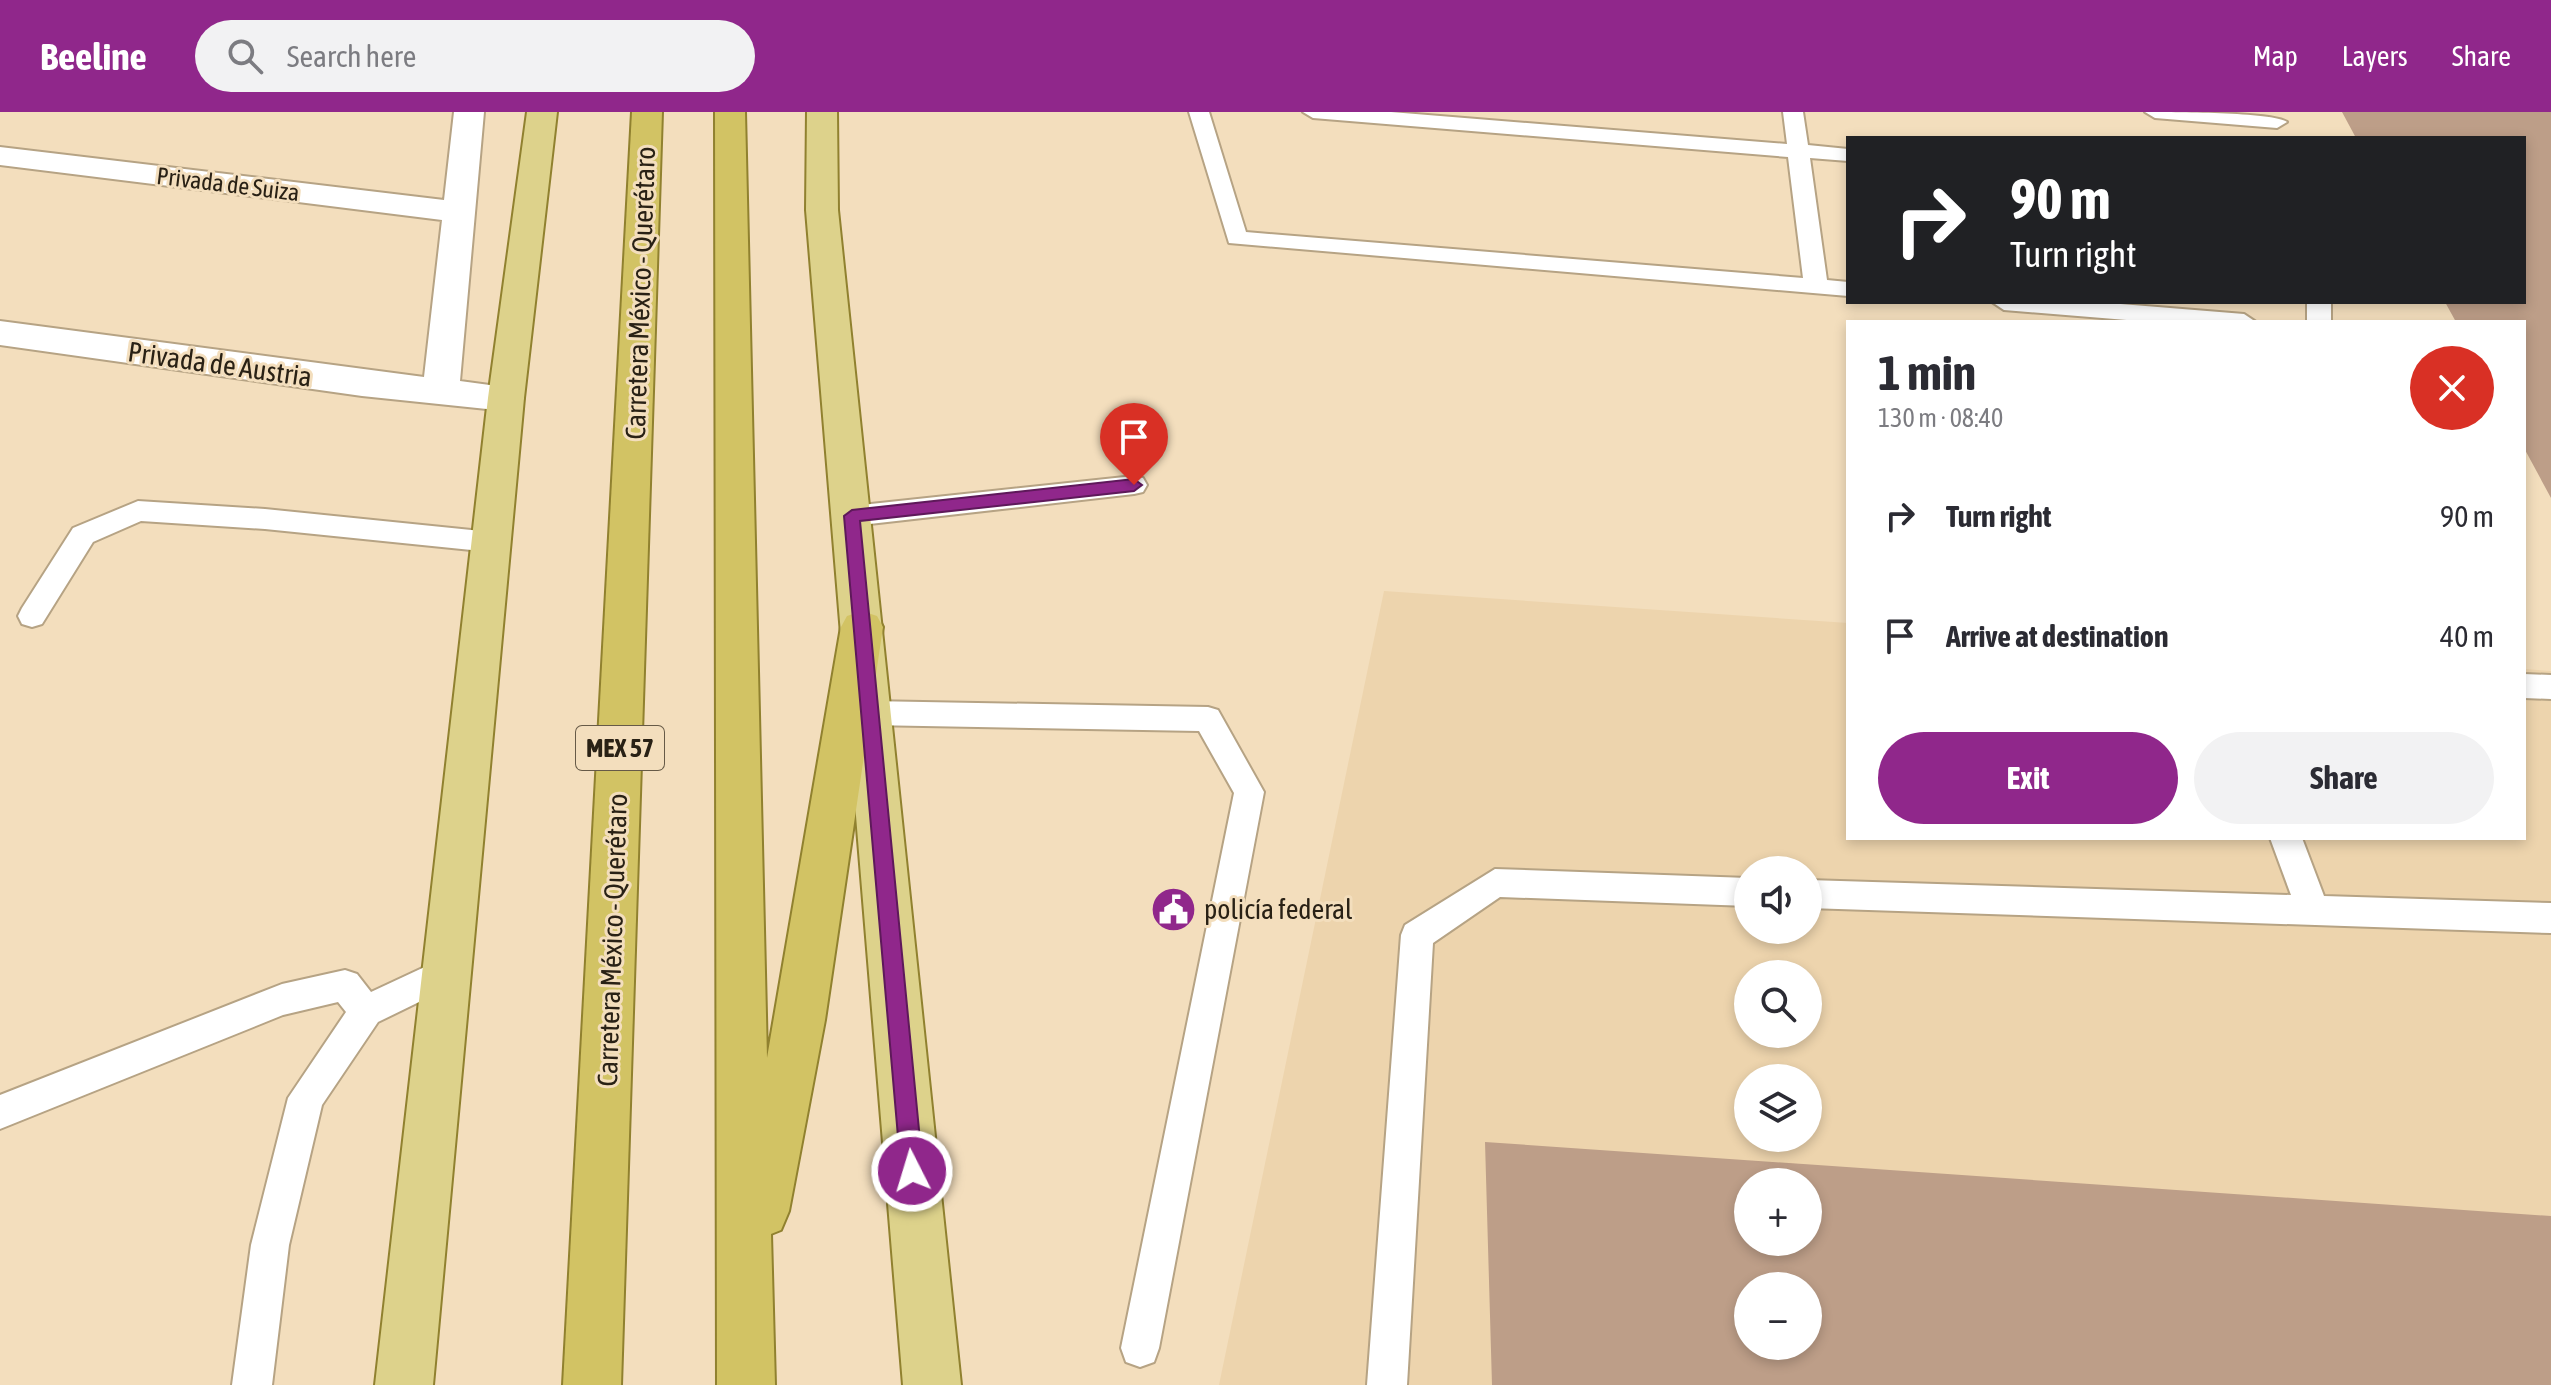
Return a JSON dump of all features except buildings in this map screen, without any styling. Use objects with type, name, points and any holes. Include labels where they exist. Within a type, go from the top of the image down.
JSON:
[{"type":"highway","name":"Carretera México - Querétaro","points":[[592,1385],[647,112]]},
{"type":"highway","points":[[730,112],[746,1385]]},
{"type":"highway","points":[[745,1296],[800,1020],[862,627]]},
{"type":"main road","points":[[404,1385],[506,398],[542,112]]},
{"type":"main road","points":[[822,112],[822,210],[932,1385]]},
{"type":"street","points":[[441,391],[469,112]]},
{"type":"street","name":"Privada de Suiza","points":[[0,156],[457,212]]},
{"type":"street","name":"Privada de Austria","points":[[0,333],[362,384],[506,398]]},
{"type":"lane","points":[[1199,112],[1237,238],[1846,289]]},
{"type":"lane","points":[[1313,112],[1846,155]]},
{"type":"lane","points":[[1793,112],[1816,286]]},
{"type":"lane","points":[[2155,112],[2277,124]]},
{"type":"lane","points":[[2028,304],[2220,320]]},
{"type":"lane","points":[[852,516],[1134,485]]},
{"type":"lane","points":[[32,616],[83,535],[138,511],[265,519],[491,542]]},
{"type":"lane","points":[[2526,686],[2551,687]]},
{"type":"lane","points":[[869,713],[1208,719],[1249,792],[1140,1348]]},
{"type":"lane","points":[[2287,840],[2313,911]]},
{"type":"lane","points":[[1387,1385],[1417,935],[1495,883],[1734,892]]},
{"type":"lane","points":[[1822,894],[2551,918]]},
{"type":"lane","points":[[252,1385],[270,1245],[306,1098],[366,1011],[446,972]]},
{"type":"lane","points":[[0,1112],[282,1000],[345,985],[366,1011]]},
{"type":"shaded area","points":[[1384,591],[1846,623],[1846,840],[2526,840],[2526,669],[2551,671],[2551,1385],[1219,1385]]},
{"type":"place","name":"policía federal","points":[[1173,909]]},
{"type":"route","points":[[912,1171],[852,516],[1134,485]]}]
